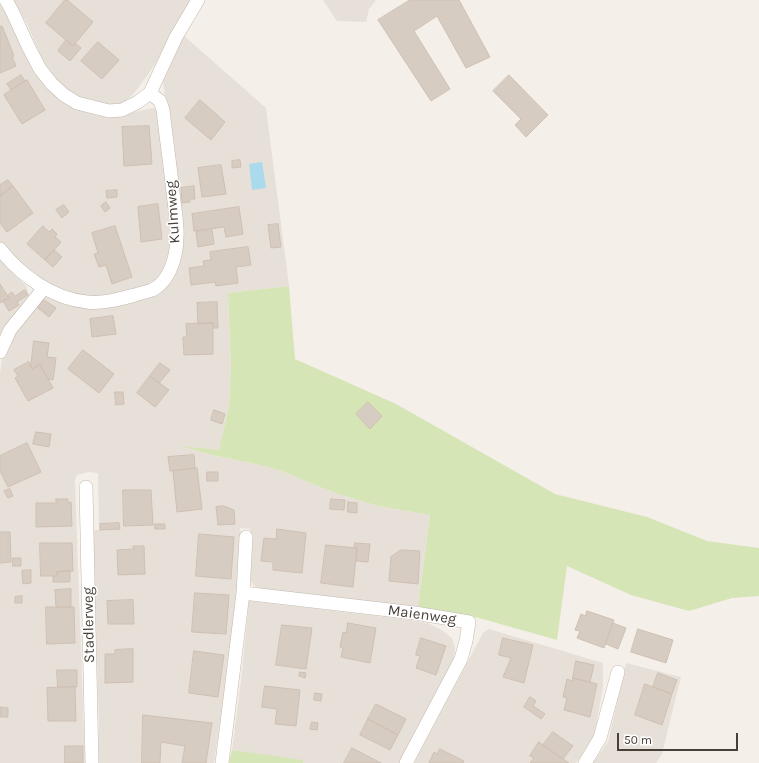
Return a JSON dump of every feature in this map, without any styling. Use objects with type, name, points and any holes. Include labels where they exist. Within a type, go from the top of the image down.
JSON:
[{"type":"street","points":[[6,0],[40,69],[52,84],[64,95],[77,103],[109,110],[122,110],[138,102],[150,93],[176,36],[198,0]]},
{"type":"street","name":"Kulmweg","points":[[0,250],[22,271],[44,288],[64,297],[87,302],[107,301],[131,296],[153,289],[163,282],[170,271],[175,256],[178,232],[163,110],[160,101],[150,93]]},
{"type":"street","points":[[0,352],[10,330],[44,288]]},
{"type":"street","name":"Stadlerweg","points":[[86,487],[92,763]]},
{"type":"street","points":[[222,763],[243,593],[246,537]]},
{"type":"street","name":"Maienweg","points":[[243,593],[415,613],[469,622],[466,641],[460,659],[406,763]]},
{"type":"street","points":[[585,763],[600,738],[618,672]]},
{"type":"shaded area","points":[[13,0],[193,0],[154,66],[136,91],[123,104],[108,105],[81,100],[62,87],[50,73],[27,24]]},
{"type":"shaded area","points":[[323,0],[376,0],[369,9],[366,22],[337,21]]},
{"type":"shaded area","points":[[0,4],[13,25],[79,110],[99,116],[122,115],[152,108],[156,109],[159,113],[173,249],[163,275],[145,287],[96,298],[64,291],[47,283],[25,266],[0,242]]},
{"type":"shaded area","points":[[182,34],[266,108],[289,286],[228,293],[231,366],[229,407],[219,450],[183,447],[279,470],[335,493],[378,506],[430,515],[418,607],[262,590],[253,585],[250,578],[253,537],[250,529],[240,528],[241,539],[237,590],[229,660],[214,763],[98,763],[99,724],[93,530],[99,530],[98,473],[88,472],[77,475],[75,480],[85,763],[0,763],[0,373],[3,353],[7,342],[42,299],[49,296],[77,304],[160,291],[181,230],[163,80]]},
{"type":"shaded area","points":[[0,260],[26,286],[29,295],[0,337]]},
{"type":"shaded area","points":[[249,601],[412,620],[428,623],[452,638],[455,649],[453,662],[399,763],[303,763],[303,761],[232,750]]},
{"type":"shaded area","points":[[489,629],[603,663],[603,687],[595,732],[592,740],[576,763],[414,763],[483,633]]},
{"type":"shaded area","points":[[626,663],[681,677],[662,754],[656,763],[593,763],[608,742]]},
{"type":"green space","points":[[289,286],[295,359],[396,404],[555,494],[647,517],[707,541],[759,548],[759,596],[732,598],[689,611],[631,595],[567,566],[557,640],[479,618],[418,607],[430,515],[378,506],[335,493],[279,470],[216,456],[180,446],[219,450],[229,407],[231,366],[228,293]]},
{"type":"green space","points":[[232,750],[303,760],[303,763],[229,763]]},
{"type":"water","points":[[262,162],[266,188],[252,190],[249,164]]},
{"type":"building","points":[[65,0],[67,0],[93,22],[73,46],[46,23]]},
{"type":"building","points":[[410,0],[459,0],[490,57],[466,68],[437,16],[414,31],[450,89],[431,101],[378,20]]},
{"type":"building","points":[[2,26],[14,56],[12,57],[16,66],[0,73],[0,27]]},
{"type":"building","points":[[66,40],[73,46],[75,43],[81,48],[70,61],[58,51]]},
{"type":"building","points":[[98,42],[119,60],[102,79],[81,61]]},
{"type":"building","points":[[21,75],[25,81],[11,90],[7,84]]},
{"type":"building","points":[[509,75],[548,115],[526,137],[515,125],[521,119],[493,91]]},
{"type":"building","points":[[27,80],[45,110],[22,124],[4,95]]},
{"type":"building","points":[[200,100],[225,122],[211,140],[185,118]]},
{"type":"building","points":[[149,126],[152,164],[124,166],[122,127]]},
{"type":"building","points":[[240,160],[241,167],[232,168],[232,161]]},
{"type":"building","points":[[221,165],[226,194],[202,197],[198,168]]},
{"type":"building","points":[[8,180],[13,186],[0,196],[0,185]]},
{"type":"building","points":[[13,186],[33,213],[7,232],[0,223],[0,196]]},
{"type":"building","points":[[194,186],[195,199],[190,199],[190,202],[182,203],[181,188]]},
{"type":"building","points":[[117,190],[117,197],[107,198],[106,191]]},
{"type":"building","points":[[106,202],[110,208],[105,212],[101,206]]},
{"type":"building","points":[[158,204],[162,239],[141,242],[138,207]]},
{"type":"building","points":[[64,205],[69,212],[62,218],[56,210]]},
{"type":"building","points":[[239,207],[243,234],[226,237],[224,227],[194,231],[192,214]]},
{"type":"building","points":[[278,224],[281,247],[271,248],[268,225]]},
{"type":"building","points":[[43,226],[49,232],[52,229],[57,234],[55,237],[61,242],[45,260],[27,244]]},
{"type":"building","points":[[115,226],[132,277],[112,284],[106,265],[99,267],[94,254],[98,253],[92,233]]},
{"type":"building","points":[[212,230],[214,244],[198,247],[196,232]]},
{"type":"building","points":[[248,247],[251,265],[236,267],[238,283],[216,286],[215,282],[191,285],[189,268],[204,266],[203,261],[211,260],[210,252]]},
{"type":"building","points":[[54,250],[62,257],[53,267],[45,260]]},
{"type":"building","points":[[0,284],[9,298],[0,303]]},
{"type":"building","points":[[25,290],[28,295],[17,302],[19,305],[9,311],[3,301],[9,298],[7,296],[12,292],[15,296]]},
{"type":"building","points":[[44,300],[56,308],[49,317],[38,308]]},
{"type":"building","points":[[217,302],[218,328],[213,328],[213,323],[198,324],[197,303]]},
{"type":"building","points":[[113,316],[116,334],[92,337],[90,319]]},
{"type":"building","points":[[213,323],[213,354],[184,355],[183,337],[187,337],[186,324]]},
{"type":"building","points":[[34,341],[49,343],[47,357],[56,358],[53,380],[48,379],[40,364],[32,369],[31,365]]},
{"type":"building","points":[[83,350],[114,374],[99,393],[68,369]]},
{"type":"building","points":[[29,362],[32,369],[40,364],[53,388],[28,401],[15,378],[18,376],[14,370]]},
{"type":"building","points":[[160,363],[170,370],[159,383],[150,376]]},
{"type":"building","points":[[150,376],[169,390],[155,407],[137,393]]},
{"type":"building","points":[[115,392],[123,392],[124,404],[116,405]]},
{"type":"building","points":[[368,402],[382,416],[370,429],[356,414]]},
{"type":"building","points":[[214,410],[225,414],[222,424],[211,420]]},
{"type":"building","points":[[36,432],[51,434],[49,447],[33,444]]},
{"type":"building","points":[[27,443],[41,472],[8,487],[0,471],[0,456]]},
{"type":"building","points":[[194,455],[195,468],[170,471],[168,457]]},
{"type":"building","points":[[197,468],[202,509],[177,512],[173,471]]},
{"type":"building","points":[[207,472],[218,472],[218,481],[207,481]]},
{"type":"building","points":[[10,489],[13,496],[8,498],[4,491]]},
{"type":"building","points":[[123,490],[151,490],[153,525],[124,526]]},
{"type":"building","points":[[56,499],[68,499],[68,503],[71,502],[72,526],[36,527],[36,503],[56,503]]},
{"type":"building","points":[[331,499],[345,500],[344,510],[330,509]]},
{"type":"building","points":[[348,502],[357,503],[357,513],[348,512]]},
{"type":"building","points":[[224,506],[234,510],[235,524],[218,525],[216,507]]},
{"type":"building","points":[[119,523],[120,529],[100,530],[100,524]]},
{"type":"building","points":[[155,524],[165,524],[165,529],[155,529]]},
{"type":"building","points":[[277,529],[306,533],[302,573],[273,570],[273,562],[261,561],[264,538],[276,539]]},
{"type":"building","points":[[0,532],[10,532],[11,562],[0,563]]},
{"type":"building","points":[[199,534],[234,537],[231,579],[196,576]]},
{"type":"building","points":[[40,543],[72,543],[73,571],[57,572],[57,576],[41,576]]},
{"type":"building","points":[[355,543],[370,544],[368,562],[356,561],[357,548],[354,548]]},
{"type":"building","points":[[326,545],[357,548],[353,587],[321,583]]},
{"type":"building","points":[[133,546],[144,546],[145,574],[118,575],[117,550],[134,549]]},
{"type":"building","points":[[401,550],[420,551],[418,584],[389,581],[391,557]]},
{"type":"building","points":[[13,558],[21,558],[21,566],[13,566]]},
{"type":"building","points":[[31,570],[31,583],[23,584],[22,571]]},
{"type":"building","points":[[70,571],[70,582],[53,582],[53,576],[57,576],[57,572]]},
{"type":"building","points":[[71,589],[71,607],[56,607],[55,590]]},
{"type":"building","points":[[195,593],[229,595],[226,634],[192,632]]},
{"type":"building","points":[[22,596],[22,603],[15,603],[15,597]]},
{"type":"building","points":[[133,600],[134,624],[108,624],[107,601]]},
{"type":"building","points":[[46,607],[74,607],[75,643],[47,644]]},
{"type":"building","points":[[587,611],[614,620],[604,648],[577,638],[580,631],[575,630],[581,614],[585,616]]},
{"type":"building","points":[[348,623],[376,628],[370,663],[341,657],[343,648],[340,647],[343,632],[346,633]]},
{"type":"building","points":[[613,623],[626,628],[618,649],[606,644]]},
{"type":"building","points":[[282,625],[312,628],[306,669],[276,665]]},
{"type":"building","points":[[638,629],[673,640],[666,663],[631,652]]},
{"type":"building","points":[[421,638],[446,646],[436,675],[416,668],[420,656],[416,655]]},
{"type":"building","points":[[503,638],[533,645],[524,683],[503,677],[511,658],[499,655]]},
{"type":"building","points":[[133,649],[133,682],[105,683],[105,654],[115,654],[115,650]]},
{"type":"building","points":[[194,651],[224,655],[218,697],[189,693]]},
{"type":"building","points":[[576,661],[594,665],[590,682],[573,678]]},
{"type":"building","points":[[57,670],[77,670],[77,687],[58,687]]},
{"type":"building","points":[[300,672],[306,673],[305,678],[299,676]]},
{"type":"building","points":[[658,673],[677,680],[672,694],[653,687]]},
{"type":"building","points":[[573,678],[597,684],[590,717],[564,710],[567,698],[563,697],[567,679],[572,681]]},
{"type":"building","points":[[645,684],[672,694],[662,725],[635,715]]},
{"type":"building","points":[[265,686],[300,690],[296,726],[275,724],[277,709],[262,707]]},
{"type":"building","points":[[75,687],[76,721],[48,721],[47,688]]},
{"type":"building","points":[[315,693],[322,694],[321,701],[314,700]]},
{"type":"building","points":[[530,697],[536,701],[533,706],[545,714],[541,719],[524,707]]},
{"type":"building","points":[[376,704],[406,719],[398,735],[368,719]]},
{"type":"building","points":[[1,707],[8,708],[8,717],[1,717]]},
{"type":"building","points":[[143,715],[212,723],[206,763],[182,763],[185,746],[161,742],[160,763],[142,763]]},
{"type":"building","points":[[368,719],[398,735],[390,750],[360,735]]},
{"type":"building","points":[[312,722],[318,723],[317,730],[310,729]]},
{"type":"building","points":[[553,732],[573,746],[563,759],[543,745]]},
{"type":"building","points":[[539,742],[569,763],[530,763],[534,758],[530,756]]},
{"type":"building","points":[[65,746],[83,746],[83,763],[65,763]]},
{"type":"building","points":[[352,748],[381,763],[344,763]]},
{"type":"building","points":[[440,749],[464,761],[463,763],[429,763],[434,752],[437,754]]}]
